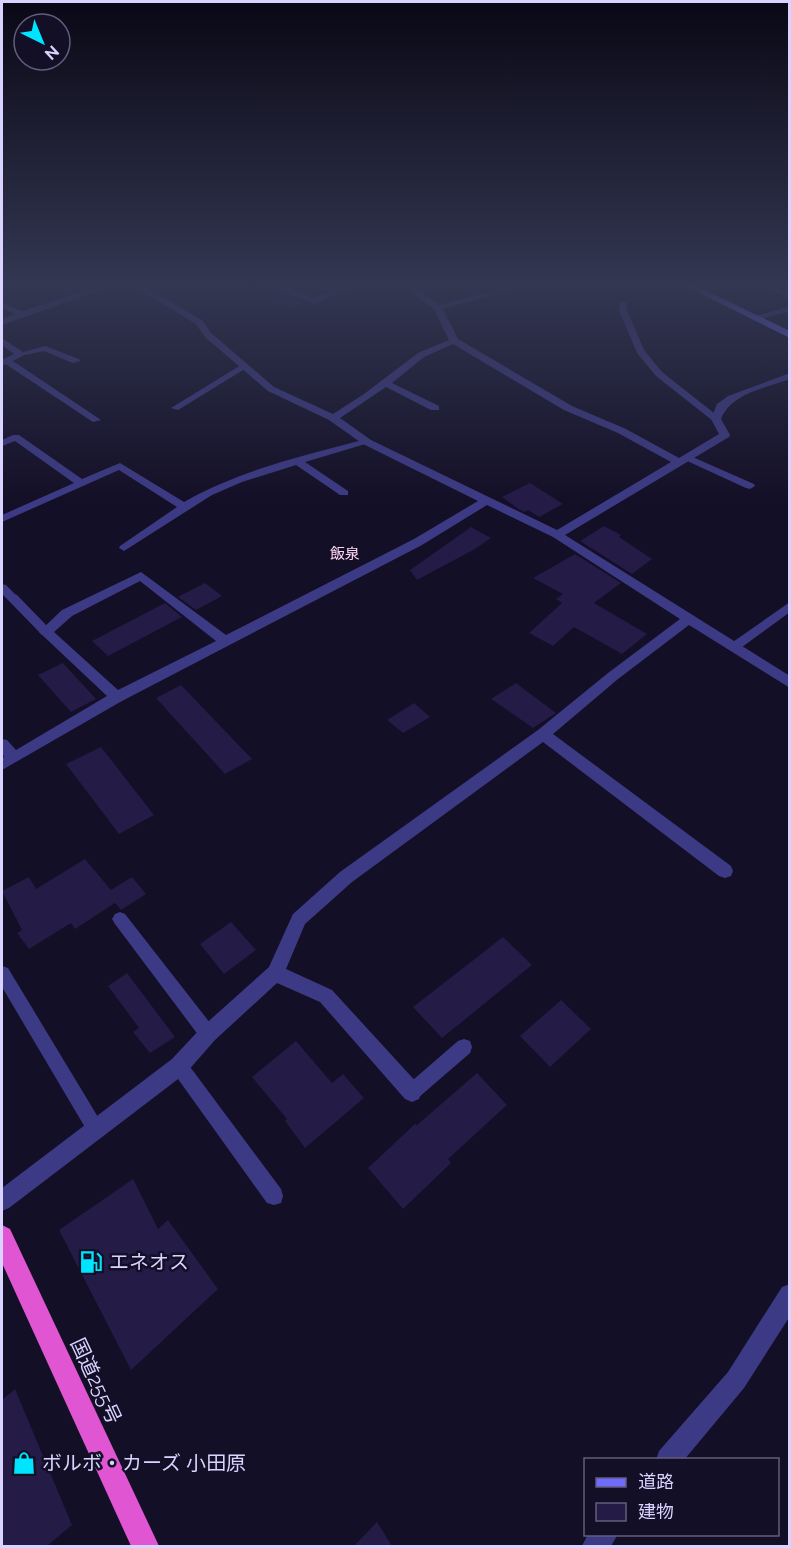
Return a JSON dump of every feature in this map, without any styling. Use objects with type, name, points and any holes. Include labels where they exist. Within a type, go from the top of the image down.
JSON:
[{"type":"highway","name":"国道255号","points":[[2,1237],[145,1546]]},
{"type":"street","points":[[4,362],[18,355]]},
{"type":"street","points":[[231,355],[271,389],[333,418],[367,442],[557,535],[789,683]]},
{"type":"street","points":[[333,418],[424,355]]},
{"type":"street","points":[[478,355],[568,408],[684,460]]},
{"type":"street","points":[[557,535],[725,435],[716,419],[721,406],[731,398],[789,376]]},
{"type":"street","points":[[385,383],[435,408]]},
{"type":"street","points":[[2,744],[8,761],[117,697],[418,542],[487,500]]},
{"type":"street","points":[[117,697],[46,632],[68,613],[141,576],[225,641]]},
{"type":"street","points":[[2,588],[13,598]]},
{"type":"street","points":[[2,1201],[179,1066],[208,1034],[275,973],[299,919],[346,877],[543,734],[689,619]]},
{"type":"street","points":[[543,734],[726,871]]},
{"type":"street","points":[[275,973],[326,996],[412,1092]]},
{"type":"street","points":[[670,1458],[736,1380],[789,1295]]},
{"type":"lane","points":[[62,355],[76,361]]},
{"type":"lane","points":[[643,355],[658,374],[716,419]]},
{"type":"lane","points":[[4,362],[96,420]]},
{"type":"lane","points":[[175,408],[244,367]]},
{"type":"lane","points":[[2,443],[16,437],[82,484]]},
{"type":"lane","points":[[124,548],[183,506],[222,487],[367,442]]},
{"type":"lane","points":[[684,460],[750,486]]},
{"type":"lane","points":[[298,462],[344,493]]},
{"type":"lane","points":[[2,519],[120,466],[183,506]]},
{"type":"lane","points":[[13,598],[46,632]]},
{"type":"lane","points":[[734,647],[789,606]]},
{"type":"lane","points":[[120,919],[208,1034]]},
{"type":"lane","points":[[2,973],[95,1128]]},
{"type":"lane","points":[[412,1092],[464,1047]]},
{"type":"lane","points":[[179,1066],[274,1196]]},
{"type":"building","points":[[530,483],[563,504],[539,517],[528,510],[525,512],[520,510],[502,497]]},
{"type":"building","points":[[604,526],[621,535],[619,537],[652,559],[632,574],[580,541]]},
{"type":"building","points":[[471,527],[491,538],[417,580],[410,570]]},
{"type":"building","points":[[575,554],[621,583],[594,603],[647,634],[622,654],[574,627],[553,646],[529,633],[562,603],[556,599],[563,594],[533,578]]},
{"type":"building","points":[[205,583],[222,596],[196,610],[178,597]]},
{"type":"building","points":[[165,603],[182,617],[108,656],[92,641]]},
{"type":"building","points":[[63,663],[96,699],[71,712],[38,675]]},
{"type":"building","points":[[516,683],[556,713],[533,728],[491,699]]},
{"type":"building","points":[[181,685],[252,759],[225,774],[156,698]]},
{"type":"building","points":[[414,703],[430,717],[403,733],[387,720]]},
{"type":"building","points":[[101,747],[154,815],[119,834],[66,764]]},
{"type":"building","points":[[85,859],[111,890],[132,877],[146,894],[121,910],[115,903],[75,929],[71,923],[29,949],[17,933],[22,930],[2,891],[29,877],[36,889]]},
{"type":"building","points":[[231,922],[256,950],[224,974],[200,944]]},
{"type":"building","points":[[503,937],[532,965],[442,1038],[413,1007]]},
{"type":"building","points":[[127,973],[175,1037],[150,1053],[133,1032],[139,1028],[108,986]]},
{"type":"building","points":[[561,1000],[591,1029],[550,1067],[520,1036]]},
{"type":"building","points":[[296,1041],[332,1083],[343,1074],[364,1098],[305,1148],[285,1121],[287,1119],[252,1077]]},
{"type":"building","points":[[477,1073],[507,1105],[448,1159],[451,1163],[403,1209],[368,1168],[415,1124],[417,1125]]},
{"type":"building","points":[[133,1179],[158,1229],[168,1220],[218,1289],[131,1370],[59,1230]]},
{"type":"building","name":"ボルボ・カーズ 小田原","points":[[15,1389],[72,1525],[47,1546],[2,1546],[2,1400]]},
{"type":"building","points":[[377,1522],[392,1546],[354,1546]]},
{"type":"place","name":"エネオス","points":[[91,1262]]},
{"type":"place","name":"ボルボ・カーズ 小田原","points":[[24,1463]]},
{"type":"district","name":"飯泉","points":[[345,554]]}]
